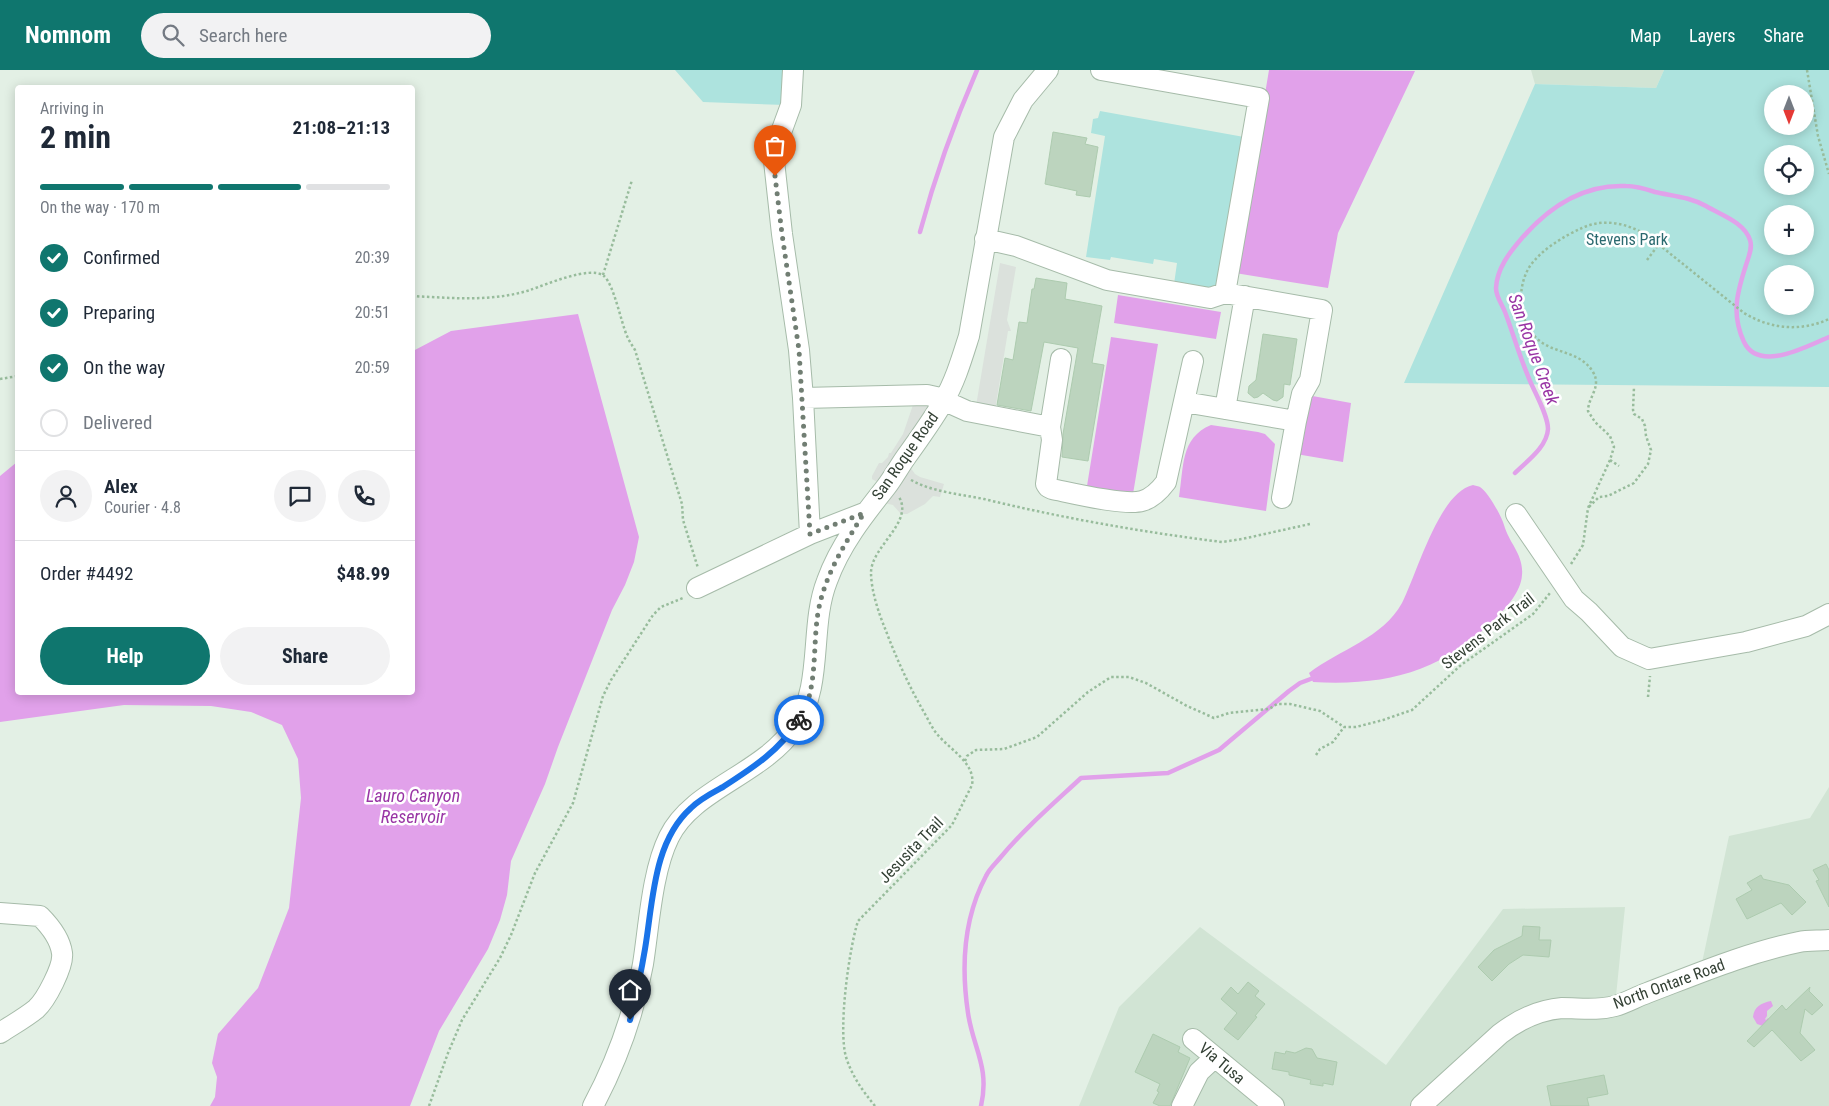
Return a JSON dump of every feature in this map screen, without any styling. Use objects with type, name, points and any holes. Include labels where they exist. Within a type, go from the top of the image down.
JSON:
[{"type":"street","points":[[793,70],[792,105],[776,146],[774,161],[782,234],[799,350],[810,534]]},
{"type":"street","name":"San Roque Road","points":[[593,1106],[618,1055],[630,1020],[642,967],[658,867],[668,838],[678,821],[692,807],[771,754],[783,743],[802,716],[811,684],[819,605],[827,581],[840,551],[864,513],[886,486],[944,401],[969,336],[985,239],[1007,130],[1023,100],[1048,70]]},
{"type":"street","points":[[1101,70],[1259,98],[1235,295],[1225,409]]},
{"type":"street","points":[[985,239],[1016,246],[1107,280],[1210,298],[1235,295],[1322,310],[1310,380],[1302,394],[1282,498]]},
{"type":"street","points":[[1062,359],[1050,427],[1052,440],[1046,484],[1048,487],[1131,503],[1142,501],[1155,494],[1166,482],[1193,360]]},
{"type":"street","points":[[803,398],[936,397],[967,411],[1050,427]]},
{"type":"street","points":[[1184,402],[1296,421]]},
{"type":"street","points":[[699,586],[810,534],[864,513]]},
{"type":"street","points":[[1516,514],[1574,599],[1589,612],[1622,648],[1649,659],[1746,642],[1806,626],[1829,614]]},
{"type":"street","points":[[0,913],[40,916],[53,930],[62,954],[48,994],[36,1008],[0,1033]]},
{"type":"street","name":"North Ontare Road","points":[[1421,1106],[1500,1034],[1528,1016],[1562,1008],[1595,1009],[1614,1006],[1745,956],[1800,942],[1829,940]]},
{"type":"street","name":"Via Tusa","points":[[1193,1039],[1274,1106]]},
{"type":"street","points":[[1182,1106],[1199,1072],[1214,1058]]},
{"type":"path","points":[[1807,70],[1818,136],[1829,174]]},
{"type":"path","points":[[603,275],[632,180]]},
{"type":"path","name":"Stevens Park Trail","points":[[1344,727],[1356,727],[1412,710],[1461,665],[1533,614],[1581,549],[1588,508],[1614,447],[1610,436],[1595,422],[1588,411],[1597,384],[1593,371],[1585,362],[1562,350],[1549,347],[1534,335],[1523,316],[1522,290],[1530,268],[1538,258],[1571,234],[1594,223],[1623,224],[1634,228],[1660,244],[1755,320],[1798,328],[1816,325],[1829,319]]},
{"type":"path","points":[[1647,260],[1660,244]]},
{"type":"path","points":[[415,296],[477,298],[503,296],[525,292],[575,275],[594,273],[603,275],[610,285],[627,337],[634,350],[682,504],[683,520],[699,586],[688,596],[661,607],[657,611],[611,680],[603,696],[573,803],[535,872],[511,935],[500,958],[462,1020],[429,1106]]},
{"type":"path","points":[[0,378],[15,376]]},
{"type":"path","points":[[1588,508],[1599,497],[1608,496],[1634,483],[1648,464],[1651,450],[1642,419],[1634,414],[1634,387]]},
{"type":"path","points":[[1610,460],[1620,466]]},
{"type":"path","name":"Jesusita Trail","points":[[875,1106],[852,1074],[845,1054],[844,1015],[853,937],[858,921],[952,825],[974,778],[965,761],[936,733],[926,716],[906,679],[879,611],[871,571],[874,559],[899,521],[902,507],[902,502],[898,496],[886,486]]},
{"type":"path","points":[[1648,697],[1650,682],[1649,659]]},
{"type":"path","points":[[965,761],[967,756],[976,750],[1004,749],[1037,737],[1088,692],[1110,677],[1129,677],[1146,683],[1187,706],[1214,718],[1229,713],[1269,709],[1277,704],[1290,704],[1320,712],[1344,727],[1333,742],[1320,749],[1316,755]]},
{"type":"shaded area","points":[[1531,70],[1664,70],[1656,88],[1535,84]]},
{"type":"shaded area","points":[[1000,263],[1016,267],[1007,320],[1011,331],[1008,331],[995,410],[976,406]]},
{"type":"shaded area","points":[[913,405],[933,405],[879,483],[872,479],[872,476],[879,463],[882,463],[888,457],[903,434]]},
{"type":"shaded area","points":[[910,467],[920,477],[944,484],[940,497],[933,496],[925,504],[907,514],[901,514],[893,505],[884,503]]},
{"type":"shaded area","points":[[1829,787],[1829,1106],[1079,1106],[1119,1007],[1200,927],[1386,1065],[1503,909],[1625,907],[1615,1006],[1700,972],[1729,836],[1810,818]]},
{"type":"green space","points":[[675,70],[789,70],[786,105],[703,102]]},
{"type":"green space","name":"Stevens Park","points":[[1664,70],[1829,70],[1829,387],[1404,383],[1535,84],[1656,88]]},
{"type":"green space","points":[[1100,111],[1244,137],[1219,285],[1208,290],[1174,284],[1177,263],[1154,259],[1153,264],[1111,257],[1110,260],[1086,257],[1105,136],[1091,133],[1093,119],[1098,118]]},
{"type":"water","points":[[1269,70],[1415,71],[1338,233],[1328,288],[1235,273]]},
{"type":"water","points":[[1118,295],[1221,312],[1216,339],[1114,323]]},
{"type":"water","name":"Lauro Canyon Reservoir","points":[[578,314],[639,537],[634,562],[612,610],[545,784],[511,861],[507,895],[500,920],[488,949],[439,1031],[410,1106],[210,1106],[215,1097],[217,1077],[212,1063],[218,1034],[258,988],[289,908],[301,798],[298,759],[282,725],[251,712],[211,706],[124,705],[0,722],[0,476],[15,464],[15,695],[415,695],[415,350],[451,331]]},
{"type":"water","points":[[1111,337],[1158,344],[1133,494],[1087,486]]},
{"type":"water","points":[[1307,395],[1351,403],[1343,462],[1296,454]]},
{"type":"water","points":[[1211,425],[1265,434],[1275,444],[1266,511],[1179,497],[1183,464],[1189,446],[1201,431]]},
{"type":"water","points":[[1473,485],[1479,487],[1487,494],[1501,516],[1506,531],[1521,561],[1522,575],[1519,588],[1508,605],[1474,638],[1433,664],[1389,678],[1340,683],[1313,682],[1309,673],[1372,634],[1394,615],[1402,603],[1430,536],[1440,518],[1450,502],[1461,491]]},
{"type":"water","points":[[1771,1001],[1773,1006],[1767,1011],[1765,1019],[1768,1018],[1772,1021],[1763,1026],[1757,1024],[1753,1017],[1756,1008],[1761,1004]]},
{"type":"building","points":[[1053,132],[1087,138],[1085,144],[1098,147],[1090,197],[1076,195],[1077,191],[1045,184]]},
{"type":"building","points":[[1036,278],[1067,283],[1065,299],[1102,306],[1092,363],[1104,365],[1088,461],[1062,457],[1063,434],[1078,348],[1044,342],[1031,411],[997,405],[1005,358],[1013,360],[1019,322],[1027,323],[1032,289],[1034,289]]},
{"type":"building","points":[[1263,334],[1297,339],[1290,385],[1284,384],[1283,397],[1277,401],[1263,393],[1254,398],[1248,393],[1249,386],[1256,380]]},
{"type":"building","points":[[1826,864],[1829,870],[1829,907],[1816,881],[1819,880],[1813,870]]},
{"type":"building","points":[[1761,875],[1763,879],[1789,885],[1806,902],[1792,915],[1781,903],[1747,919],[1736,899],[1752,890],[1747,883]]},
{"type":"building","points":[[1523,926],[1540,927],[1539,940],[1551,940],[1549,957],[1523,955],[1509,964],[1492,981],[1478,967],[1494,950],[1522,936]]},
{"type":"building","points":[[1248,982],[1259,991],[1255,996],[1265,1004],[1238,1040],[1224,1029],[1237,1013],[1221,999],[1231,987],[1238,994]]},
{"type":"building","points":[[1810,987],[1809,991],[1823,1005],[1812,1015],[1805,1009],[1800,1033],[1815,1050],[1801,1061],[1772,1030],[1754,1047],[1747,1041],[1782,1005],[1786,1010]]},
{"type":"building","points":[[1153,1034],[1180,1047],[1178,1052],[1190,1058],[1170,1106],[1160,1106],[1153,1103],[1159,1092],[1157,1091],[1160,1084],[1135,1072]]},
{"type":"building","points":[[1306,1048],[1312,1049],[1317,1058],[1337,1062],[1333,1085],[1323,1083],[1323,1086],[1310,1084],[1311,1080],[1289,1075],[1289,1072],[1272,1069],[1275,1052],[1285,1054],[1286,1051],[1295,1053]]},
{"type":"building","points":[[1604,1075],[1608,1094],[1587,1098],[1589,1106],[1551,1106],[1547,1086]]},
{"type":"waterway","points":[[920,232],[946,150],[977,70]]},
{"type":"waterway","name":"San Roque Creek","points":[[1515,473],[1540,448],[1547,436],[1548,429],[1543,409],[1530,382],[1497,294],[1497,281],[1509,255],[1532,227],[1555,208],[1581,194],[1610,186],[1637,187],[1694,201],[1731,220],[1743,228],[1751,243],[1737,303],[1740,332],[1744,342],[1751,351],[1761,356],[1784,354],[1829,337]]},
{"type":"waterway","name":"San Roque Creek","points":[[981,1106],[983,1092],[982,1069],[968,1013],[965,960],[968,926],[972,909],[978,892],[990,869],[1009,847],[1081,778],[1168,773],[1219,750],[1289,691],[1300,683],[1316,677]]},
{"type":"way so far","points":[[775,176],[799,350],[810,534],[864,513],[840,551],[819,605],[811,684],[806,705],[799,720]]},
{"type":"route","points":[[630,1020],[642,967],[658,867],[668,838],[678,821],[692,807],[771,754],[783,743],[799,720]]}]
